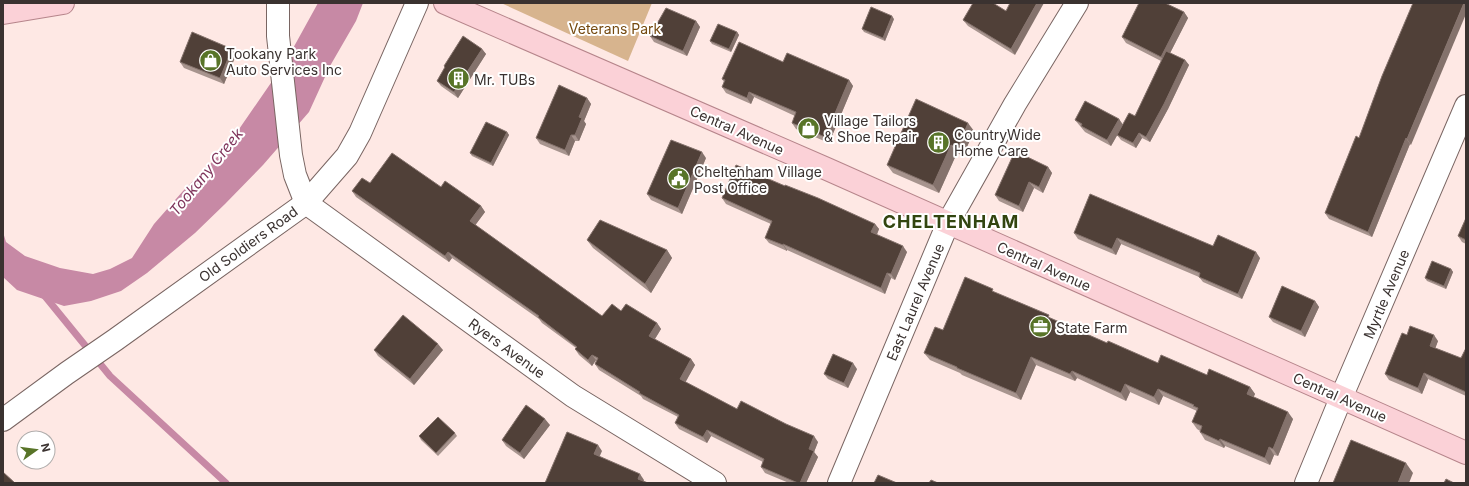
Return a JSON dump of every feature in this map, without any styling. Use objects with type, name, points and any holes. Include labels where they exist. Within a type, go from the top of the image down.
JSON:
[{"type":"main road","points":[[3,13],[63,3]]},
{"type":"main road","name":"Central Avenue","points":[[445,3],[827,169],[1466,453]]},
{"type":"street","points":[[278,3],[278,36],[291,155],[295,175],[306,203]]},
{"type":"street","name":"Old Soldiers Road","points":[[3,420],[306,203],[348,156],[360,133],[417,3]]},
{"type":"street","name":"East Laurel Avenue","points":[[839,483],[948,224],[1016,104],[1077,3]]},
{"type":"street","name":"Myrtle Avenue","points":[[1306,483],[1466,106]]},
{"type":"street","name":"Ryers Avenue","points":[[306,203],[573,396],[715,483]]},
{"type":"green space","name":"Veterans Park","points":[[501,3],[652,3],[628,61]]},
{"type":"water","name":"Tookany Creek","points":[[318,3],[363,3],[356,21],[330,66],[309,112],[263,165],[195,233],[147,273],[121,291],[91,301],[64,306],[17,290],[3,277],[3,232],[6,242],[25,256],[60,268],[93,274],[110,269],[132,258],[154,224],[183,191],[226,148],[286,61]]},
{"type":"building","points":[[973,3],[993,3],[1006,11],[1010,3],[1037,3],[1011,49],[963,20]]},
{"type":"building","points":[[1139,3],[1165,3],[1184,12],[1161,57],[1122,37]]},
{"type":"building","points":[[1413,3],[1464,3],[1407,139],[1406,138],[1368,232],[1325,213],[1356,136],[1359,138],[1382,76]]},
{"type":"building","points":[[871,7],[892,16],[883,38],[862,29]]},
{"type":"building","points":[[666,8],[696,21],[683,51],[650,36]]},
{"type":"building","points":[[718,24],[737,32],[729,49],[710,41]]},
{"type":"building","name":"Tookany Park Auto Services Inc","points":[[192,32],[232,49],[220,78],[180,62]]},
{"type":"building","name":"Mr. TUBs","points":[[463,36],[482,49],[454,92],[437,81],[445,67],[444,66]]},
{"type":"building","points":[[739,42],[783,62],[787,53],[849,80],[825,137],[792,123],[796,112],[749,92],[747,98],[722,87],[725,80],[722,79]]},
{"type":"building","points":[[1166,51],[1185,60],[1146,137],[1139,133],[1133,143],[1117,135],[1129,113],[1135,116]]},
{"type":"building","points":[[559,85],[587,98],[579,117],[582,118],[575,135],[571,135],[565,150],[536,138]]},
{"type":"building","name":"CountryWide Home Care","points":[[916,99],[968,123],[958,148],[951,145],[933,185],[887,165]]},
{"type":"building","points":[[1085,101],[1119,119],[1107,140],[1081,126],[1082,124],[1075,120]]},
{"type":"building","points":[[486,122],[507,132],[491,163],[470,153]]},
{"type":"building","name":"Cheltenham Village Post Office","points":[[671,140],[702,152],[678,208],[647,194]]},
{"type":"building","points":[[1015,151],[1048,167],[1039,187],[1029,182],[1019,206],[995,195]]},
{"type":"building","points":[[392,153],[441,187],[445,181],[481,206],[470,221],[602,316],[612,304],[621,311],[626,304],[657,323],[649,336],[691,359],[680,379],[737,409],[741,401],[786,424],[814,436],[809,449],[814,451],[800,483],[761,467],[764,459],[707,430],[703,437],[675,423],[679,415],[639,393],[640,392],[595,364],[598,358],[592,355],[588,360],[575,349],[577,347],[538,317],[539,316],[448,252],[445,256],[352,191],[362,178],[370,183]]},
{"type":"building","points":[[736,165],[818,198],[875,224],[871,232],[903,246],[891,274],[887,273],[881,288],[783,244],[765,238],[772,221],[722,198]]},
{"type":"building","points":[[1090,194],[1213,246],[1218,235],[1256,252],[1238,294],[1199,277],[1200,273],[1117,238],[1112,249],[1074,233]]},
{"type":"building","points":[[1466,218],[1466,240],[1458,236]]},
{"type":"building","points":[[600,220],[667,250],[645,284],[587,240]]},
{"type":"building","points":[[1432,261],[1451,269],[1444,286],[1425,278]]},
{"type":"building","points":[[965,277],[993,289],[992,291],[1049,315],[1048,317],[1107,343],[1108,341],[1158,363],[1161,355],[1207,375],[1209,369],[1250,387],[1247,394],[1288,412],[1273,449],[1269,447],[1265,458],[1220,439],[1219,441],[1200,432],[1202,426],[1192,422],[1198,408],[1158,389],[1154,397],[1125,384],[1121,393],[1072,371],[1070,374],[1031,357],[1016,393],[924,353],[935,327],[943,330]]},
{"type":"building","points":[[1282,286],[1315,301],[1301,331],[1269,317]]},
{"type":"building","points":[[403,315],[438,344],[410,379],[374,350]]},
{"type":"building","points":[[1410,326],[1434,335],[1430,346],[1461,358],[1466,348],[1466,392],[1424,373],[1418,388],[1385,374],[1402,333],[1407,335]]},
{"type":"building","points":[[833,354],[853,363],[844,383],[824,374]]},
{"type":"building","points":[[526,405],[545,419],[520,453],[502,440]]},
{"type":"building","points":[[438,417],[455,433],[436,453],[419,436]]},
{"type":"building","points":[[567,432],[598,445],[594,454],[640,474],[638,479],[648,483],[545,483]]},
{"type":"building","points":[[1351,440],[1406,463],[1398,483],[1333,483]]},
{"type":"building","points":[[3,472],[15,483],[3,483]]},
{"type":"building","points":[[878,475],[897,483],[874,483]]},
{"type":"building","points":[[1446,479],[1454,483],[1444,483]]},
{"type":"building","points":[[931,480],[938,483],[929,483]]},
{"type":"waterway","points":[[44,295],[110,376],[226,483]]},
{"type":"place","name":"Tookany Park Auto Services Inc","points":[[210,61]]},
{"type":"place","name":"Mr. TUBs","points":[[458,79]]},
{"type":"place","name":"Village Tailors & Shoe Repair","points":[[809,128]]},
{"type":"place","name":"CountryWide Home Care","points":[[938,142]]},
{"type":"place","name":"Cheltenham Village Post Office","points":[[679,179]]},
{"type":"place","name":"State Farm","points":[[1041,327]]},
{"type":"district","name":"CHELTENHAM","points":[[951,221]]}]
